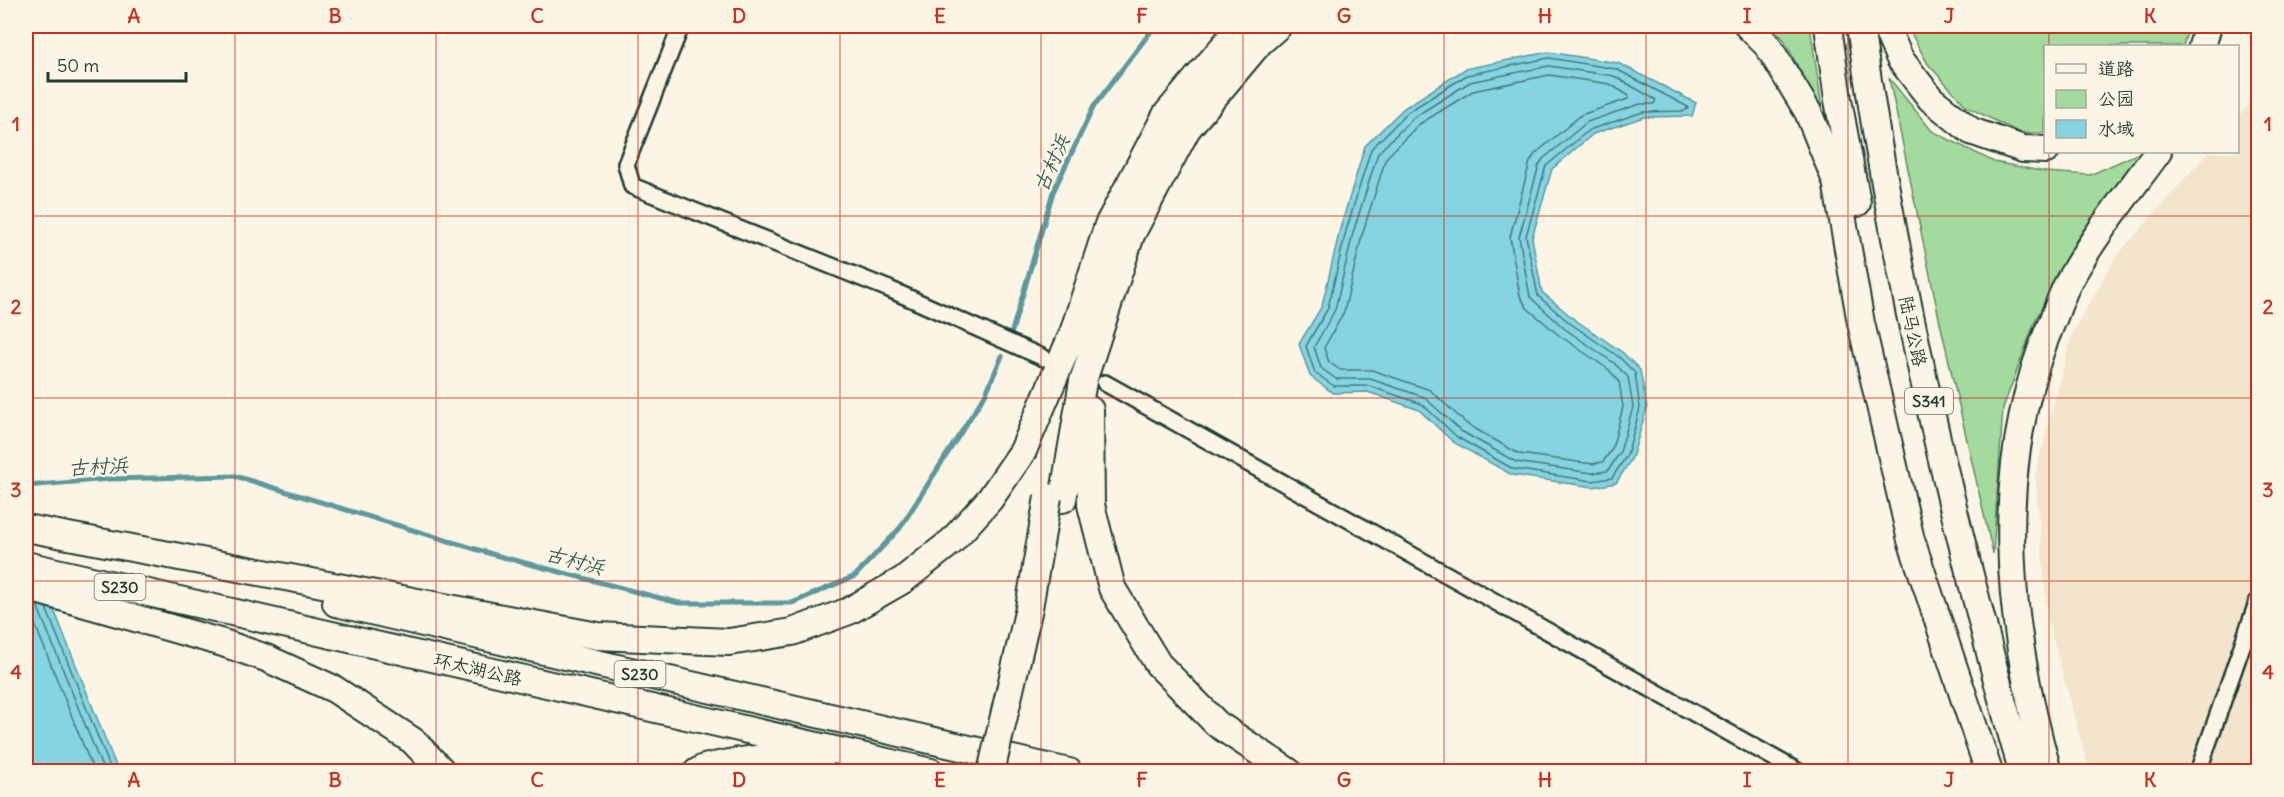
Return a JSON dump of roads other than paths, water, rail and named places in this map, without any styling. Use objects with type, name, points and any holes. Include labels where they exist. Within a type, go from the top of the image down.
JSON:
[{"type":"highway","points":[[991,771],[1083,381],[1085,337],[1108,225],[1166,115],[1241,26]]},
{"type":"highway","points":[[26,528],[209,567],[598,636],[729,642],[792,632],[849,611],[903,580],[951,542],[990,499],[1023,451],[1085,337],[1131,235],[1187,129],[1260,42],[1278,26]]},
{"type":"highway","points":[[1748,26],[1768,46],[1808,112],[1836,181],[1861,323],[1911,540],[1989,771]]},
{"type":"highway","name":"陆马公路","points":[[1828,26],[1840,112],[1878,320],[1927,536],[1989,771]]},
{"type":"highway","name":"陆马公路","points":[[1860,26],[1909,314],[1958,529],[2023,771]]},
{"type":"highway","points":[[1885,26],[1900,59],[1932,99],[1971,131],[2023,149],[2044,150]]},
{"type":"highway","points":[[2202,45],[2208,26]]},
{"type":"highway","points":[[2218,45],[2223,26]]},
{"type":"highway","points":[[2049,771],[2038,736],[2014,605],[2010,537],[2013,470],[2023,405],[2044,340],[2070,280],[2105,225],[2157,153]]},
{"type":"highway","points":[[1085,337],[1097,362],[1089,423],[1091,505],[1113,588],[1158,664],[1217,724],[1289,771]]},
{"type":"highway","points":[[1007,771],[1044,611],[1056,498]]},
{"type":"highway","name":"环太湖公路","points":[[26,565],[931,771]]},
{"type":"highway","name":"环太湖公路","points":[[209,567],[632,672],[1070,771]]},
{"type":"highway","points":[[26,587],[223,643],[266,658],[333,689],[413,741],[443,771]]},
{"type":"highway","points":[[697,771],[752,758],[799,757],[846,762],[887,771]]},
{"type":"street","points":[[681,26],[626,164],[632,186],[889,289],[1044,358]]},
{"type":"street","points":[[1105,383],[1799,771]]},
{"type":"street","points":[[2198,771],[2259,600]]},
{"type":"water","points":[[1548,52],[1618,63],[1696,103],[1692,116],[1644,117],[1593,134],[1552,169],[1532,238],[1542,292],[1574,319],[1622,352],[1640,370],[1647,408],[1632,458],[1616,483],[1593,487],[1512,475],[1453,442],[1419,410],[1368,392],[1333,393],[1310,376],[1299,344],[1322,306],[1340,229],[1365,146],[1404,108],[1465,69]]},
{"type":"water","points":[[26,539],[118,771],[26,771]]},
{"type":"waterway","name":"古村浜","points":[[1012,331],[1053,192],[1094,106],[1155,26]]},
{"type":"waterway","name":"古村浜","points":[[26,486],[109,479],[235,476],[495,555],[679,603],[792,603],[855,576],[900,528],[986,393],[1002,356]]}]
